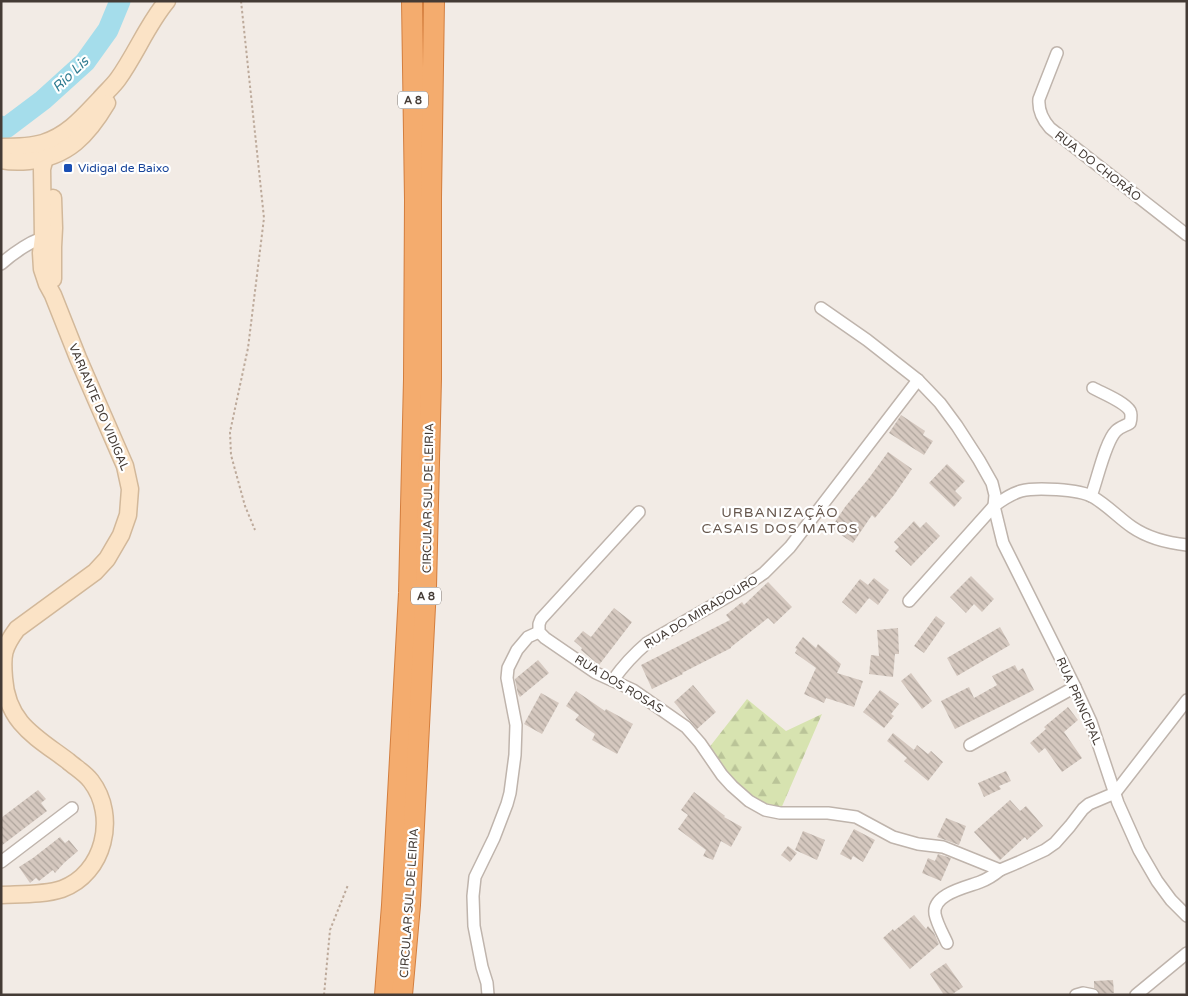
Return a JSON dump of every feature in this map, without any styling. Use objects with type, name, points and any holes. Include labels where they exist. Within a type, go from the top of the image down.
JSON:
[{"type":"highway","name":"CIRCULAR SUL DE LEIRIA","points":[[402,995],[410,905],[426,587],[431,378],[412,1]]},
{"type":"highway","name":"CIRCULAR SUL DE LEIRIA","points":[[385,995],[392,905],[409,593],[414,389],[434,1]]},
{"type":"street","points":[[1,160],[16,162],[43,151],[54,139],[75,125],[117,80],[167,1]]},
{"type":"street","name":"RUA DO CHORÃO","points":[[1057,52],[1039,104],[1046,123],[1187,235]]},
{"type":"street","points":[[1,148],[25,146],[43,151]]},
{"type":"street","name":"VARIANTE DO VIDIGAL","points":[[1,895],[62,889],[76,881],[90,869],[99,855],[105,834],[105,819],[97,790],[91,780],[26,729],[16,717],[8,703],[3,657],[8,642],[17,629],[95,572],[107,559],[121,534],[128,515],[130,488],[125,466],[53,295],[42,169],[43,151]]},
{"type":"street","points":[[1,264],[28,245],[48,237]]},
{"type":"street","name":"RUA PRINCIPAL","points":[[821,308],[867,340],[918,380],[940,402],[979,460],[992,483],[995,495],[994,506],[1003,543],[1091,722],[1118,803],[1139,850],[1157,881],[1171,900],[1187,916]]},
{"type":"street","name":"RUA DO MIRADOURO","points":[[613,680],[625,664],[647,643],[741,589],[764,573],[790,547],[918,380]]},
{"type":"street","points":[[1092,496],[1111,438],[1115,432],[1130,423],[1131,414],[1123,404],[1093,388]]},
{"type":"street","points":[[909,602],[994,506],[1010,495],[1027,489],[1074,491],[1092,496],[1140,532],[1165,542],[1187,545]]},
{"type":"street","points":[[488,995],[474,926],[473,896],[475,877],[492,843],[510,793],[515,755],[516,725],[507,678],[508,668],[517,650],[528,637],[539,632],[541,619],[639,512]]},
{"type":"street","name":"RUA DOS ROSAS","points":[[539,632],[596,673],[633,690],[686,727],[732,786],[749,801],[765,810],[780,814],[828,813],[856,817],[893,837],[918,844],[943,847],[1000,870]]},
{"type":"street","points":[[970,745],[1075,687]]},
{"type":"street","points":[[947,943],[935,914],[938,903],[942,898],[994,876],[1000,870],[1045,850],[1054,843],[1089,804],[1115,793],[1187,700]]},
{"type":"street","points":[[1,862],[72,808]]},
{"type":"street","points":[[1136,995],[1187,953]]},
{"type":"street","points":[[1076,995],[1083,993],[1093,995]]},
{"type":"path","points":[[241,1],[264,218],[248,348],[230,432],[231,455],[245,506],[255,530]]},
{"type":"path","points":[[324,995],[330,930],[348,885]]},
{"type":"green space","points":[[747,699],[786,731],[822,714],[780,811],[772,811],[734,785],[708,749]]},
{"type":"building","points":[[901,415],[925,431],[923,435],[933,441],[924,455],[889,433]]},
{"type":"building","points":[[888,452],[912,469],[875,518],[872,515],[853,543],[831,528]]},
{"type":"building","points":[[947,464],[965,481],[955,491],[962,498],[954,507],[929,483]]},
{"type":"building","points":[[914,521],[920,528],[926,522],[940,536],[911,566],[895,551],[899,547],[894,542]]},
{"type":"building","points":[[971,576],[994,599],[982,612],[974,604],[966,613],[950,597]]},
{"type":"building","points":[[874,578],[889,590],[878,605],[869,598],[856,614],[842,602],[860,579],[868,585]]},
{"type":"building","points":[[768,582],[792,607],[774,624],[768,618],[731,648],[652,689],[641,665],[730,620],[726,615],[742,602],[744,605]]},
{"type":"building","points":[[614,608],[632,622],[599,665],[581,650],[582,648],[574,641],[583,631],[591,637]]},
{"type":"building","points":[[936,616],[945,623],[924,653],[914,646]]},
{"type":"building","points":[[1000,627],[1010,645],[957,676],[947,658]]},
{"type":"building","points":[[898,628],[899,654],[895,654],[893,677],[869,674],[871,655],[879,656],[877,630]]},
{"type":"building","points":[[803,637],[816,648],[818,644],[841,664],[837,673],[863,681],[854,707],[826,698],[824,703],[804,694],[816,668],[795,653],[797,649],[795,648]]},
{"type":"building","points":[[538,660],[549,673],[520,697],[515,679]]},
{"type":"building","points":[[1015,665],[1018,671],[1023,668],[1034,690],[955,729],[941,701],[969,687],[974,698],[997,685],[992,676]]},
{"type":"building","points":[[911,673],[932,701],[922,709],[901,681]]},
{"type":"building","points":[[693,685],[716,712],[697,729],[674,702]]},
{"type":"building","points":[[880,690],[899,704],[891,714],[894,716],[884,728],[863,712]]},
{"type":"building","points":[[576,691],[605,711],[606,709],[633,724],[617,754],[592,740],[595,734],[575,720],[579,715],[566,706]]},
{"type":"building","points":[[541,693],[559,703],[542,734],[524,724]]},
{"type":"building","points":[[1068,707],[1078,720],[1064,732],[1082,758],[1062,772],[1045,748],[1039,753],[1030,743],[1046,729],[1044,727]]},
{"type":"building","points":[[893,733],[914,750],[917,745],[928,754],[931,751],[943,762],[928,781],[904,761],[907,758],[887,741]]},
{"type":"building","points":[[1006,771],[1011,781],[999,786],[1001,789],[984,797],[978,783]]},
{"type":"building","points":[[38,790],[46,799],[41,803],[47,811],[1,846],[1,818]]},
{"type":"building","points":[[694,792],[724,817],[742,827],[731,847],[721,841],[713,860],[703,856],[706,850],[678,829],[688,815],[681,810]]},
{"type":"building","points":[[1010,800],[1020,811],[1026,806],[1043,826],[1027,840],[1025,837],[1000,860],[974,832]]},
{"type":"building","points":[[946,818],[966,826],[959,845],[937,837]]},
{"type":"building","points":[[854,829],[875,840],[863,862],[853,856],[851,860],[840,854]]},
{"type":"building","points":[[803,831],[825,840],[817,860],[795,850]]},
{"type":"building","points":[[60,837],[65,843],[69,840],[78,851],[55,873],[53,870],[39,881],[36,878],[30,883],[19,867]]},
{"type":"building","points":[[788,846],[797,853],[790,862],[781,855]]},
{"type":"building","points":[[938,854],[951,858],[941,881],[922,873],[928,858],[935,861]]},
{"type":"building","points":[[914,915],[926,929],[928,926],[939,944],[910,969],[883,938]]},
{"type":"building","points":[[946,963],[963,987],[951,995],[944,995],[930,974]]},
{"type":"building","points":[[1113,980],[1114,993],[1100,994],[1094,988],[1094,981]]},
{"type":"waterway","name":"Rio Lis","points":[[1,126],[6,128],[43,100],[85,62],[108,30],[120,1]]},
{"type":"place","name":"Vidigal de Baixo","points":[[68,168]]},
{"type":"district","name":"URBANIZAÇÃO CASAIS DOS MATOS","points":[[780,520]]}]
